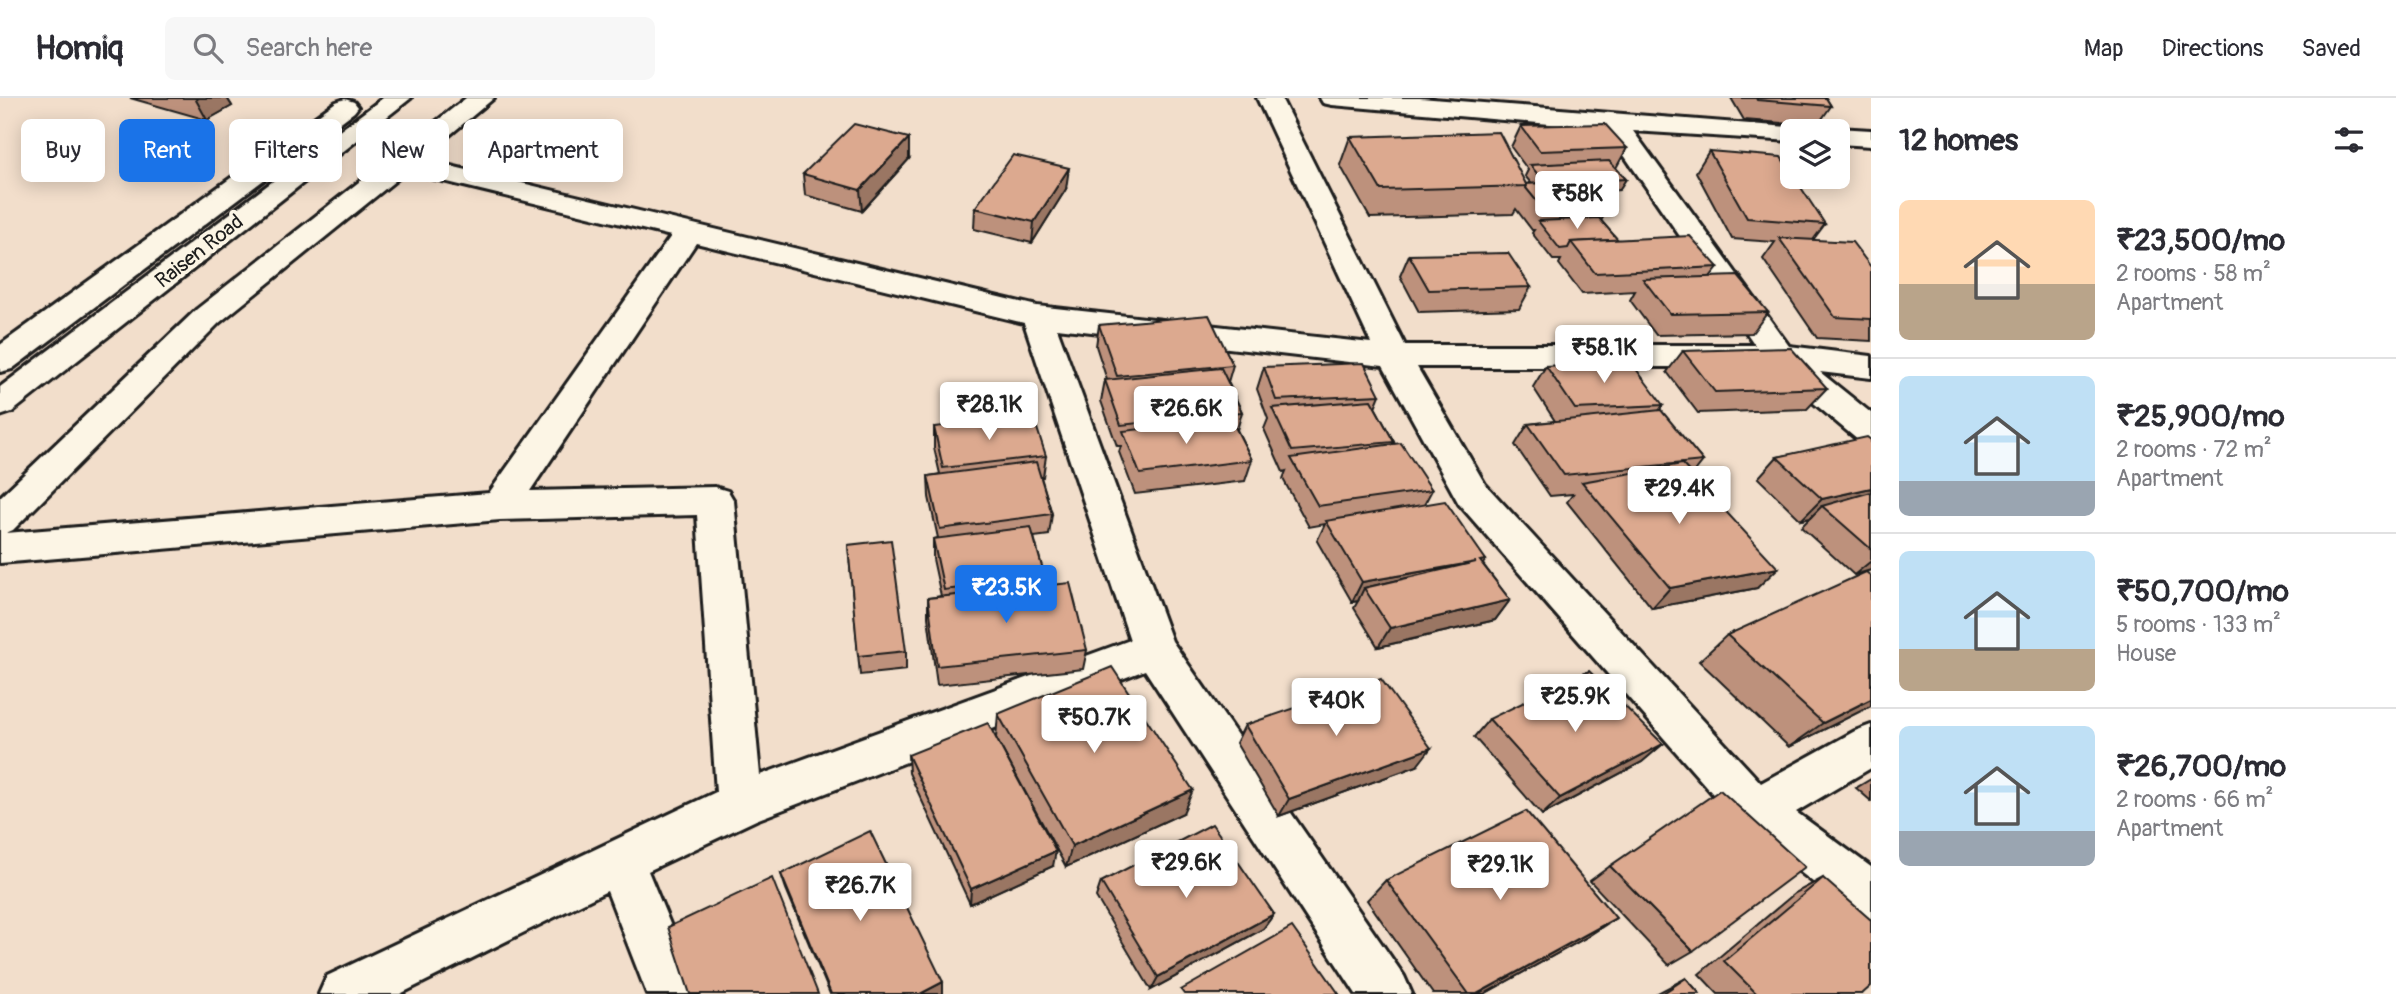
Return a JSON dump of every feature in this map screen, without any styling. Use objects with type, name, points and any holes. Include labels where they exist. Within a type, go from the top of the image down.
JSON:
[{"type":"street","name":"Raisen Road","points":[[0,361],[356,98]]},
{"type":"street","name":"Raisen Road","points":[[0,404],[399,98]]},
{"type":"street","points":[[449,125],[482,98]]},
{"type":"street","points":[[1269,98],[1394,356],[1472,494],[1756,810],[1871,897]]},
{"type":"street","points":[[1332,98],[1614,122],[1780,132]]},
{"type":"street","points":[[1614,122],[1779,356],[1871,432]]},
{"type":"street","points":[[1850,137],[1871,138]]},
{"type":"street","points":[[449,175],[1037,316],[1394,356],[1779,356],[1871,367]]},
{"type":"street","points":[[0,520],[208,316],[378,182]]},
{"type":"street","points":[[500,506],[687,234]]},
{"type":"street","points":[[1037,316],[1154,649],[1386,994]]},
{"type":"street","points":[[0,548],[500,506],[715,501],[740,804]]},
{"type":"street","points":[[345,994],[740,804],[1154,649]]},
{"type":"street","points":[[1756,810],[1871,745]]},
{"type":"street","points":[[619,860],[673,994]]},
{"type":"building","points":[[1756,98],[1826,98],[1831,106],[1757,100]]},
{"type":"building","points":[[854,124],[909,138],[860,190],[803,174]]},
{"type":"building","points":[[1605,124],[1627,148],[1540,151],[1521,126]]},
{"type":"building","points":[[1499,132],[1527,186],[1381,190],[1350,137]]},
{"type":"building","points":[[1709,151],[1780,157],[1780,189],[1802,189],[1825,224],[1747,218]]},
{"type":"building","points":[[1013,155],[1069,168],[1034,222],[975,208]]},
{"type":"building","points":[[1609,161],[1626,179],[1545,183],[1530,165]]},
{"type":"building","points":[[1588,180],[1610,205],[1543,209],[1526,188],[1526,184]]},
{"type":"building","points":[[1599,218],[1618,240],[1571,242],[1568,248],[1560,249],[1538,221]]},
{"type":"building","points":[[1690,236],[1718,267],[1595,273],[1571,242]]},
{"type":"building","points":[[1779,238],[1852,242],[1871,267],[1871,319],[1835,317]]},
{"type":"building","points":[[1508,253],[1531,287],[1429,290],[1409,255]]},
{"type":"building","points":[[1738,276],[1768,312],[1670,314],[1643,279]]},
{"type":"building","points":[[1209,315],[1233,365],[1117,376],[1099,325]]},
{"type":"building","points":[[1791,348],[1827,388],[1715,392],[1683,351]]},
{"type":"building","points":[[1630,361],[1663,405],[1575,409],[1546,366]]},
{"type":"building","points":[[1364,363],[1380,395],[1276,400],[1264,367]]},
{"type":"building","points":[[1221,368],[1242,412],[1121,425],[1105,380]]},
{"type":"building","points":[[1371,400],[1394,442],[1292,451],[1272,408]]},
{"type":"building","points":[[1661,410],[1703,461],[1564,475],[1528,424]]},
{"type":"building","points":[[1033,416],[1046,456],[943,468],[934,427]]},
{"type":"building","points":[[1231,419],[1252,460],[1140,474],[1123,431]]},
{"type":"building","points":[[1867,437],[1871,440],[1871,488],[1822,499],[1777,457]]},
{"type":"building","points":[[1401,443],[1432,490],[1318,506],[1291,458]]},
{"type":"building","points":[[1036,462],[1052,514],[940,529],[928,476]]},
{"type":"building","points":[[1682,464],[1778,568],[1670,588],[1582,482]]},
{"type":"building","points":[[1871,492],[1871,549],[1822,506]]},
{"type":"building","points":[[1445,501],[1486,560],[1480,561],[1510,600],[1390,628],[1364,588],[1476,562],[1362,582],[1326,521]]},
{"type":"building","points":[[1031,527],[1045,578],[944,590],[933,539]]},
{"type":"building","points":[[891,540],[906,651],[858,656],[848,545]]},
{"type":"building","points":[[1866,572],[1871,576],[1871,699],[1823,723],[1727,635]]},
{"type":"building","points":[[1070,583],[1087,650],[937,666],[928,598]]},
{"type":"building","points":[[1112,667],[1193,790],[1072,846],[998,714]]},
{"type":"building","points":[[1589,671],[1663,744],[1560,798],[1489,719]]},
{"type":"building","points":[[1381,679],[1431,748],[1289,799],[1245,725]]},
{"type":"building","points":[[988,723],[1056,851],[971,889],[908,755]]},
{"type":"building","points":[[1720,790],[1805,867],[1693,951],[1610,866]]},
{"type":"building","points":[[1526,811],[1616,918],[1477,994],[1469,994],[1386,880]]},
{"type":"building","points":[[1212,824],[1274,914],[1158,977],[1101,882]]},
{"type":"building","points":[[870,831],[943,982],[920,994],[831,994],[781,874]]},
{"type":"building","points":[[772,878],[818,994],[690,994],[668,927]]},
{"type":"building","points":[[1823,878],[1871,920],[1871,986],[1862,994],[1757,994],[1724,961]]},
{"type":"building","points":[[1292,927],[1339,994],[1184,994],[1181,990]]},
{"type":"building","points":[[1686,978],[1700,994],[1662,994]]}]
